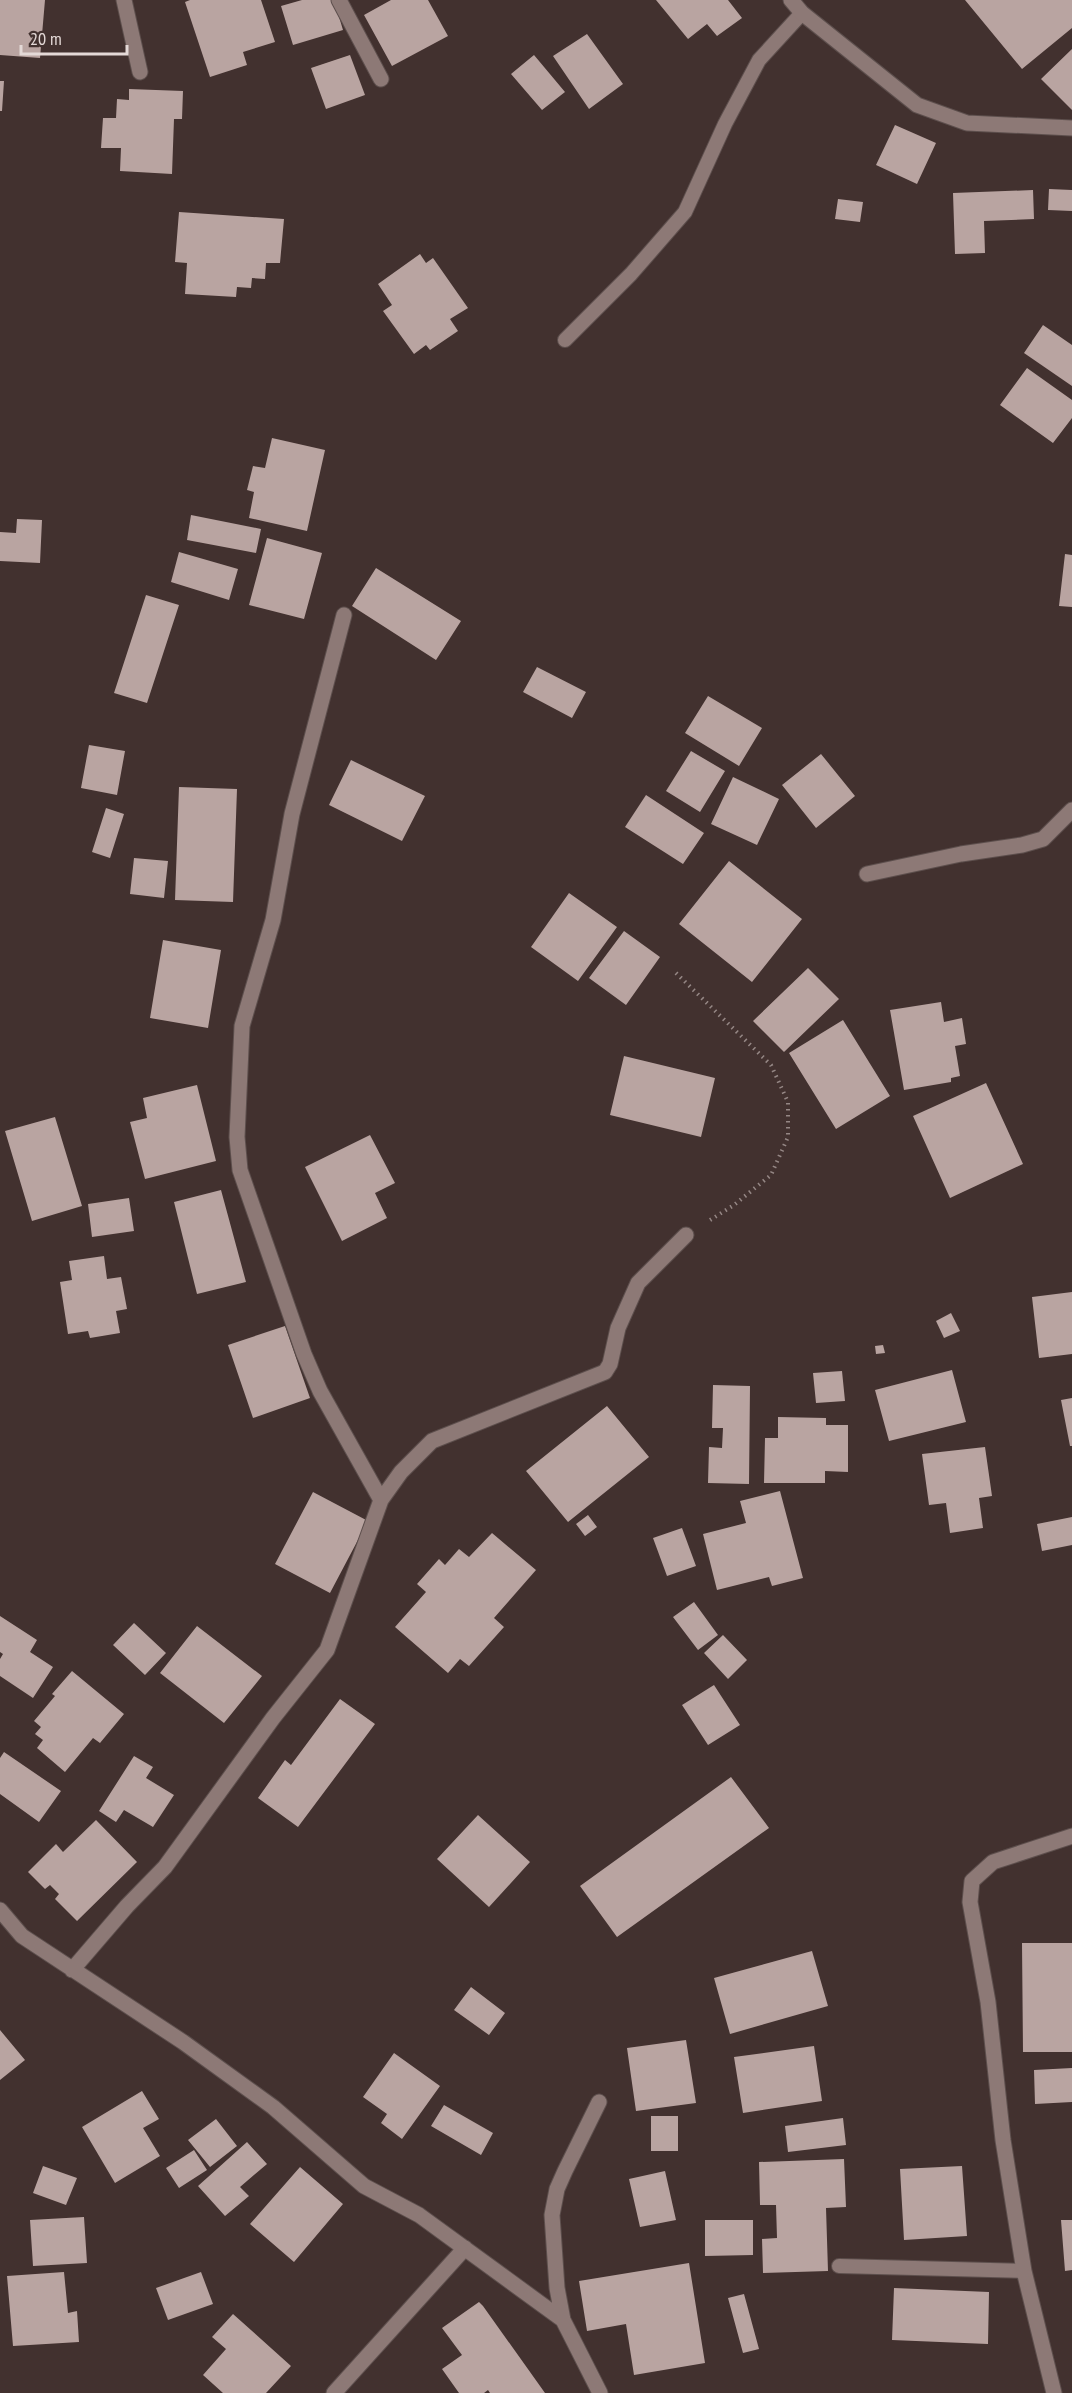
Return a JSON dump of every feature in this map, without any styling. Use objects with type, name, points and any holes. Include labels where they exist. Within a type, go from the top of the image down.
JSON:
[{"type":"street","points":[[124,0],[140,72]]},
{"type":"street","points":[[339,0],[381,78]]},
{"type":"street","points":[[791,0],[802,13],[917,105],[967,123],[1072,128]]},
{"type":"street","points":[[345,615],[292,814],[273,920],[242,1026],[237,1137],[240,1170],[304,1354],[320,1391],[381,1500]]},
{"type":"street","points":[[867,874],[1043,839],[1072,810]]},
{"type":"street","points":[[72,1970],[127,1906],[165,1867],[273,1718],[327,1650],[381,1500],[401,1472],[432,1441],[605,1372],[610,1364],[618,1328],[639,1283],[686,1235]]},
{"type":"street","points":[[1054,2393],[1024,2271],[1004,2140],[987,2002],[970,1902],[972,1881],[993,1862],[1072,1836]]},
{"type":"street","points":[[0,1910],[22,1936],[183,2042],[273,2107],[364,2186],[419,2215],[563,2320]]},
{"type":"street","points":[[599,2102],[557,2189],[552,2216],[556,2276],[563,2320],[600,2393]]},
{"type":"street","points":[[334,2393],[465,2248]]},
{"type":"lane","points":[[565,340],[631,274],[685,212],[725,124],[759,60],[802,13]]},
{"type":"lane","points":[[839,2266],[1024,2271]]},
{"type":"path","points":[[676,973],[771,1065],[788,1102],[788,1137],[771,1175],[734,1205],[686,1235]]},
{"type":"building","points":[[0,0],[45,0],[40,58],[0,55]]},
{"type":"building","points":[[190,0],[261,0],[275,42],[243,52],[247,65],[210,77],[185,2]]},
{"type":"building","points":[[302,0],[334,0],[343,30],[293,45],[281,6]]},
{"type":"building","points":[[391,0],[428,0],[448,36],[392,66],[364,15]]},
{"type":"building","points":[[656,0],[728,0],[742,18],[717,36],[707,24],[688,39]]},
{"type":"building","points":[[965,0],[1072,0],[1072,28],[1022,69]]},
{"type":"building","points":[[587,34],[623,84],[589,109],[553,56]]},
{"type":"building","points":[[1072,49],[1072,110],[1041,79]]},
{"type":"building","points":[[350,55],[365,95],[326,109],[311,68]]},
{"type":"building","points":[[534,55],[565,92],[542,110],[511,74]]},
{"type":"building","points":[[0,81],[4,81],[2,111],[0,111]]},
{"type":"building","points":[[129,89],[183,91],[182,119],[174,119],[172,174],[120,171],[121,148],[101,148],[103,118],[116,118],[117,99],[129,100]]},
{"type":"building","points":[[895,125],[936,143],[917,184],[876,165]]},
{"type":"building","points":[[1049,189],[1072,190],[1072,211],[1048,210]]},
{"type":"building","points":[[1033,190],[1034,219],[984,221],[985,253],[955,254],[953,193]]},
{"type":"building","points":[[838,199],[863,202],[860,222],[835,219]]},
{"type":"building","points":[[179,212],[284,219],[280,263],[266,263],[265,279],[252,278],[251,288],[237,287],[236,297],[185,294],[187,263],[175,262]]},
{"type":"building","points":[[420,254],[426,263],[433,258],[468,308],[450,319],[458,331],[430,350],[426,345],[414,354],[383,311],[392,305],[378,284]]},
{"type":"building","points":[[1043,325],[1072,345],[1072,386],[1024,353]]},
{"type":"building","points":[[1027,368],[1072,400],[1072,418],[1053,443],[1000,405]]},
{"type":"building","points":[[272,438],[325,450],[307,531],[249,518],[254,492],[247,490],[253,466],[265,468]]},
{"type":"building","points":[[191,515],[261,529],[256,553],[187,540]]},
{"type":"building","points":[[17,519],[42,520],[40,563],[0,561],[0,532],[16,533]]},
{"type":"building","points":[[267,538],[322,553],[304,619],[249,605]]},
{"type":"building","points":[[179,552],[238,569],[229,600],[171,582]]},
{"type":"building","points":[[1065,554],[1072,555],[1072,607],[1059,606]]},
{"type":"building","points":[[376,568],[461,621],[436,660],[352,606]]},
{"type":"building","points":[[146,595],[179,605],[147,703],[114,693]]},
{"type":"building","points":[[537,667],[586,692],[572,718],[523,692]]},
{"type":"building","points":[[708,696],[762,728],[739,766],[685,733]]},
{"type":"building","points":[[89,745],[125,751],[117,795],[81,788]]},
{"type":"building","points":[[691,751],[725,771],[700,812],[666,791]]},
{"type":"building","points":[[821,754],[855,796],[816,828],[782,785]]},
{"type":"building","points":[[351,760],[425,796],[402,841],[329,805]]},
{"type":"building","points":[[733,777],[779,799],[757,845],[711,824]]},
{"type":"building","points":[[179,787],[237,789],[233,902],[175,900]]},
{"type":"building","points":[[646,795],[704,833],[683,864],[625,827]]},
{"type":"building","points":[[106,808],[124,814],[110,858],[92,852]]},
{"type":"building","points":[[134,858],[168,861],[164,898],[130,894]]},
{"type":"building","points":[[729,861],[802,919],[752,982],[679,924]]},
{"type":"building","points":[[569,893],[617,927],[578,981],[531,947]]},
{"type":"building","points":[[624,931],[660,957],[626,1005],[589,978]]},
{"type":"building","points":[[163,940],[221,950],[208,1028],[150,1018]]},
{"type":"building","points":[[808,968],[839,999],[784,1052],[753,1021]]},
{"type":"building","points":[[941,1002],[944,1022],[962,1018],[966,1044],[955,1046],[960,1076],[951,1078],[951,1082],[904,1090],[890,1010]]},
{"type":"building","points":[[843,1020],[890,1096],[836,1129],[789,1053]]},
{"type":"building","points":[[624,1056],[715,1078],[701,1137],[610,1115]]},
{"type":"building","points":[[986,1083],[1023,1164],[950,1198],[913,1116]]},
{"type":"building","points":[[197,1085],[216,1161],[145,1179],[130,1122],[147,1118],[143,1098]]},
{"type":"building","points":[[55,1117],[82,1206],[32,1221],[5,1131]]},
{"type":"building","points":[[370,1135],[395,1183],[375,1193],[387,1218],[342,1241],[305,1167]]},
{"type":"building","points":[[221,1190],[246,1282],[197,1294],[174,1202]]},
{"type":"building","points":[[129,1198],[134,1231],[92,1237],[88,1204]]},
{"type":"building","points":[[104,1256],[107,1279],[121,1277],[127,1309],[116,1311],[120,1333],[90,1338],[88,1331],[68,1334],[60,1282],[72,1280],[69,1261]]},
{"type":"building","points":[[1072,1292],[1072,1354],[1039,1358],[1032,1297]]},
{"type":"building","points":[[951,1313],[960,1331],[944,1338],[936,1321]]},
{"type":"building","points":[[285,1326],[310,1398],[253,1418],[228,1345]]},
{"type":"building","points":[[883,1345],[885,1353],[876,1354],[875,1346]]},
{"type":"building","points":[[952,1370],[966,1422],[889,1441],[875,1390]]},
{"type":"building","points":[[842,1371],[845,1401],[816,1403],[813,1373]]},
{"type":"building","points":[[713,1385],[750,1386],[749,1484],[708,1483],[709,1447],[722,1448],[723,1428],[712,1428]]},
{"type":"building","points":[[1072,1398],[1072,1446],[1070,1446],[1061,1400]]},
{"type":"building","points":[[607,1406],[649,1457],[568,1522],[526,1471]]},
{"type":"building","points":[[778,1417],[826,1418],[826,1425],[848,1425],[848,1472],[825,1471],[825,1483],[764,1483],[765,1438],[778,1438]]},
{"type":"building","points":[[985,1447],[992,1496],[979,1498],[983,1528],[950,1533],[946,1503],[929,1505],[922,1454]]},
{"type":"building","points":[[780,1491],[803,1578],[772,1586],[769,1577],[717,1590],[703,1534],[746,1523],[740,1501]]},
{"type":"building","points":[[313,1492],[368,1521],[330,1593],[275,1564]]},
{"type":"building","points":[[588,1515],[597,1527],[585,1536],[576,1524]]},
{"type":"building","points":[[1072,1517],[1072,1545],[1042,1551],[1037,1524]]},
{"type":"building","points":[[682,1528],[696,1566],[667,1576],[653,1538]]},
{"type":"building","points":[[492,1533],[536,1570],[494,1618],[504,1627],[469,1666],[460,1659],[448,1673],[395,1627],[426,1592],[417,1584],[439,1559],[445,1565],[459,1549],[469,1557]]},
{"type":"building","points":[[694,1602],[718,1635],[698,1650],[673,1617]]},
{"type":"building","points":[[0,1616],[37,1640],[30,1652],[53,1667],[33,1698],[0,1676],[0,1659],[3,1654],[0,1652]]},
{"type":"building","points":[[134,1623],[166,1653],[145,1675],[113,1645]]},
{"type":"building","points":[[197,1626],[262,1676],[224,1723],[160,1673]]},
{"type":"building","points":[[723,1635],[747,1660],[728,1679],[704,1653]]},
{"type":"building","points":[[72,1671],[124,1714],[100,1743],[93,1738],[65,1772],[37,1748],[43,1740],[35,1734],[41,1727],[34,1721],[55,1696],[52,1694]]},
{"type":"building","points":[[714,1685],[740,1725],[708,1745],[682,1705]]},
{"type":"building","points":[[340,1699],[375,1724],[298,1827],[258,1798],[285,1760],[291,1765]]},
{"type":"building","points":[[4,1752],[61,1791],[39,1822],[0,1794],[0,1758]]},
{"type":"building","points":[[134,1756],[153,1767],[146,1778],[174,1795],[153,1827],[124,1810],[116,1822],[99,1811]]},
{"type":"building","points":[[731,1777],[769,1828],[617,1937],[580,1886]]},
{"type":"building","points":[[478,1815],[530,1862],[489,1907],[437,1859]]},
{"type":"building","points":[[96,1820],[137,1862],[77,1921],[55,1899],[59,1894],[50,1885],[45,1889],[28,1872],[56,1844],[63,1852]]},
{"type":"building","points":[[1022,1943],[1072,1943],[1072,2052],[1023,2052]]},
{"type":"building","points":[[812,1951],[828,2006],[730,2034],[714,1978]]},
{"type":"building","points":[[471,1987],[505,2013],[489,2035],[454,2010]]},
{"type":"building","points":[[0,2030],[25,2060],[0,2080]]},
{"type":"building","points":[[686,2040],[696,2103],[636,2111],[627,2048]]},
{"type":"building","points":[[814,2046],[822,2101],[743,2113],[734,2057]]},
{"type":"building","points":[[394,2053],[440,2086],[402,2139],[381,2123],[387,2114],[363,2097]]},
{"type":"building","points":[[1072,2068],[1072,2102],[1035,2104],[1034,2070]]},
{"type":"building","points":[[142,2091],[159,2119],[143,2128],[160,2156],[115,2183],[82,2127]]},
{"type":"building","points":[[444,2105],[493,2133],[481,2155],[431,2126]]},
{"type":"building","points":[[651,2116],[678,2116],[678,2151],[651,2151]]},
{"type":"building","points":[[843,2118],[846,2145],[788,2152],[785,2126]]},
{"type":"building","points":[[216,2119],[237,2146],[210,2167],[188,2140]]},
{"type":"building","points":[[247,2142],[267,2164],[240,2187],[249,2196],[225,2216],[198,2186]]},
{"type":"building","points":[[194,2150],[207,2170],[179,2188],[166,2168]]},
{"type":"building","points":[[844,2159],[846,2207],[826,2208],[828,2271],[763,2273],[762,2239],[777,2238],[776,2205],[760,2205],[759,2162]]},
{"type":"building","points":[[43,2166],[77,2178],[66,2205],[33,2193]]},
{"type":"building","points":[[962,2166],[967,2236],[904,2240],[900,2169]]},
{"type":"building","points":[[300,2167],[343,2204],[294,2262],[250,2224]]},
{"type":"building","points":[[665,2171],[676,2220],[640,2227],[629,2179]]},
{"type":"building","points":[[84,2217],[87,2263],[33,2266],[30,2220]]},
{"type":"building","points":[[705,2220],[753,2220],[753,2255],[705,2256]]},
{"type":"building","points":[[1061,2220],[1072,2220],[1072,2270],[1065,2271]]},
{"type":"building","points":[[689,2263],[705,2363],[634,2375],[626,2324],[587,2331],[579,2281]]},
{"type":"building","points":[[64,2272],[68,2313],[77,2311],[79,2342],[13,2346],[7,2276]]},
{"type":"building","points":[[201,2272],[213,2304],[168,2320],[156,2288]]},
{"type":"building","points":[[894,2288],[989,2292],[988,2344],[892,2340]]},
{"type":"building","points":[[744,2294],[759,2349],[743,2353],[728,2298]]},
{"type":"building","points":[[479,2302],[545,2393],[490,2393],[488,2390],[484,2393],[459,2393],[442,2369],[462,2355],[442,2328]]},
{"type":"building","points":[[233,2314],[291,2366],[266,2393],[223,2393],[203,2375],[226,2349],[212,2337]]}]
